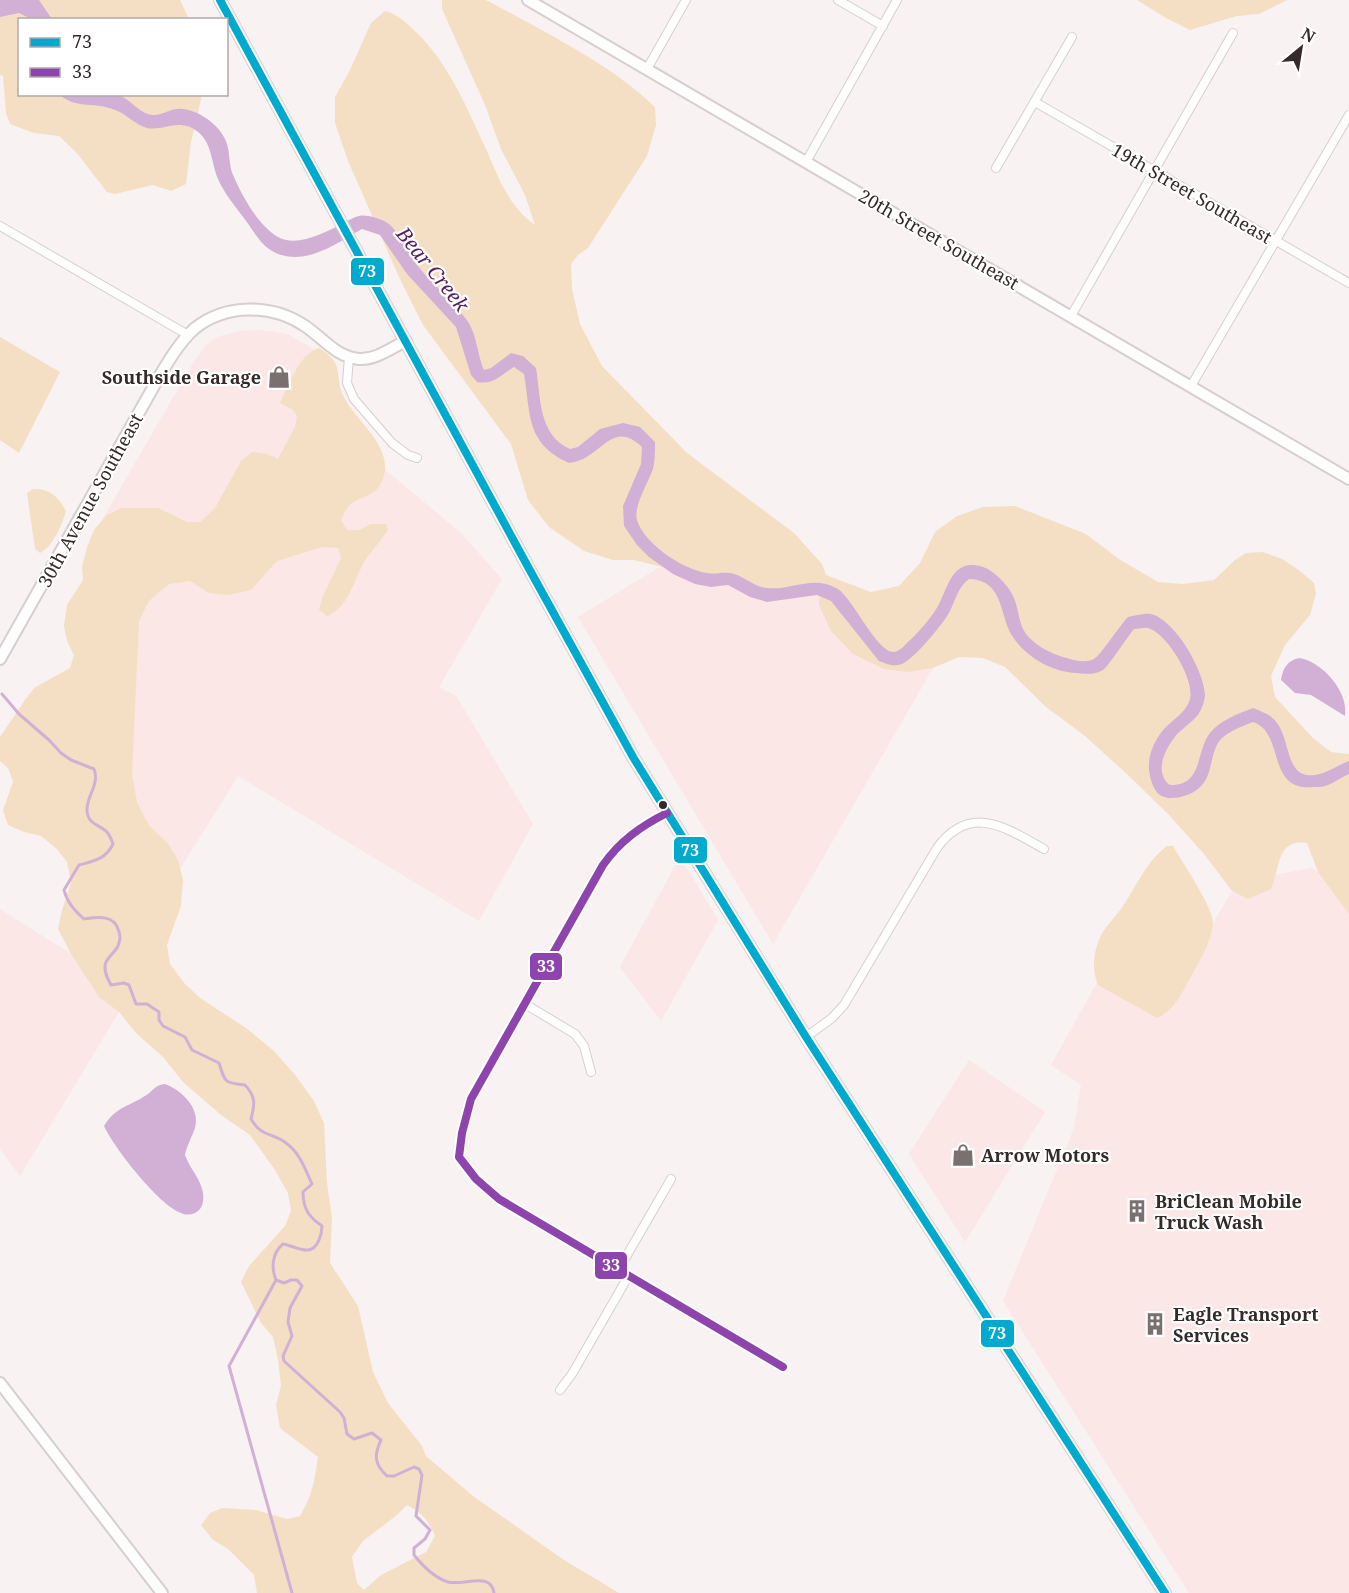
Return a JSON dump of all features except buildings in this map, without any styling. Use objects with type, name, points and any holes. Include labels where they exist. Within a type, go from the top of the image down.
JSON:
[{"type":"main road","points":[[220,0],[583,668],[667,813],[806,1037],[1165,1593]]},
{"type":"main road","name":"20th Street Southeast","points":[[528,0],[1349,479]]},
{"type":"main road","name":"30th Avenue Southeast","points":[[0,659],[159,377],[188,335],[205,322],[225,313],[246,309],[267,310],[297,321],[331,348],[349,357]]},
{"type":"main road","points":[[349,357],[364,359],[373,357],[406,341]]},
{"type":"main road","points":[[0,1383],[162,1593]]},
{"type":"street","points":[[647,69],[686,0]]},
{"type":"street","points":[[838,0],[883,26]]},
{"type":"street","points":[[806,162],[897,0]]},
{"type":"street","points":[[1071,316],[1233,33]]},
{"type":"street","points":[[996,168],[1072,37]]},
{"type":"street","name":"19th Street Southeast","points":[[1035,102],[1349,283]]},
{"type":"street","points":[[1191,386],[1349,115]]},
{"type":"street","points":[[0,226],[188,335]]},
{"type":"street","points":[[349,357],[347,383],[354,399],[392,443],[400,450],[417,458]]},
{"type":"street","points":[[667,813],[634,832],[609,857],[471,1099],[462,1133],[459,1157],[476,1179],[491,1193],[783,1367]]},
{"type":"street","points":[[806,1037],[832,1018],[843,1005],[937,848],[950,833],[967,824],[985,822],[1007,829],[1044,849]]},
{"type":"street","points":[[525,1004],[575,1034],[584,1046],[591,1072]]},
{"type":"street","points":[[619,1269],[671,1179]]},
{"type":"street","points":[[560,1390],[572,1374],[629,1275]]},
{"type":"shaded area","points":[[0,0],[180,0],[189,18],[18,18],[18,96],[202,96],[191,142],[186,184],[171,191],[153,185],[115,194],[107,192],[76,152],[59,136],[34,133],[10,124],[6,113],[3,76],[0,75]]},
{"type":"shaded area","points":[[0,0],[39,0],[51,18],[29,18],[19,13],[0,17]]},
{"type":"shaded area","points":[[442,0],[485,0],[492,3],[598,63],[655,107],[656,125],[647,156],[588,248],[571,264],[572,289],[580,324],[602,366],[687,453],[794,533],[822,564],[826,575],[871,592],[899,586],[920,563],[935,532],[957,516],[983,507],[1015,506],[1086,534],[1119,559],[1158,582],[1183,584],[1214,580],[1246,553],[1263,552],[1282,559],[1314,583],[1316,594],[1310,615],[1285,645],[1271,676],[1275,697],[1313,738],[1331,752],[1349,754],[1349,914],[1318,872],[1307,843],[1290,845],[1284,850],[1271,889],[1248,899],[1232,891],[1204,854],[1169,815],[1085,736],[1046,707],[1005,667],[983,658],[959,657],[933,668],[908,672],[884,669],[853,654],[831,631],[819,605],[820,588],[759,591],[634,560],[613,560],[584,551],[549,527],[528,500],[511,444],[423,325],[399,277],[348,161],[335,123],[335,97],[371,23],[385,11],[394,14],[427,43],[447,71],[464,102],[505,191],[518,209],[535,225],[525,195],[501,149],[485,105],[442,9]]},
{"type":"shaded area","points":[[1137,0],[1287,0],[1259,14],[1237,16],[1190,30]]},
{"type":"shaded area","points":[[61,96],[120,96],[148,114],[157,115],[171,110],[184,109],[204,117],[216,126],[224,138],[232,171],[246,201],[257,218],[278,237],[294,241],[302,240],[362,216],[374,217],[389,224],[417,265],[455,305],[470,325],[484,370],[491,368],[511,353],[523,356],[536,368],[546,425],[560,443],[570,449],[578,447],[600,429],[623,423],[640,427],[655,442],[653,469],[639,502],[637,520],[641,529],[656,547],[687,567],[707,573],[734,574],[767,588],[811,583],[829,585],[838,589],[851,603],[873,636],[888,650],[894,652],[904,646],[929,620],[948,583],[964,566],[973,565],[991,571],[1007,586],[1014,598],[1023,629],[1031,639],[1048,651],[1073,660],[1094,659],[1128,617],[1151,614],[1169,626],[1187,647],[1200,673],[1205,695],[1198,714],[1176,735],[1165,753],[1162,770],[1168,784],[1183,783],[1194,773],[1206,740],[1214,728],[1253,708],[1275,720],[1282,731],[1291,760],[1301,773],[1310,775],[1323,773],[1349,761],[1349,774],[1325,786],[1299,786],[1288,780],[1282,772],[1270,738],[1263,728],[1253,722],[1232,731],[1221,739],[1216,746],[1207,777],[1196,790],[1177,798],[1166,798],[1160,795],[1156,792],[1150,776],[1151,751],[1164,729],[1186,708],[1190,699],[1190,691],[1178,658],[1163,639],[1148,628],[1134,629],[1100,672],[1083,674],[1058,670],[1032,657],[1018,644],[1009,629],[995,593],[981,581],[969,579],[960,589],[947,617],[928,640],[907,661],[893,665],[879,661],[831,601],[817,595],[767,602],[750,597],[728,585],[711,587],[695,584],[673,574],[649,557],[637,545],[624,526],[623,506],[641,464],[642,447],[633,440],[618,437],[578,461],[569,463],[555,455],[537,437],[530,414],[524,374],[514,367],[497,379],[483,383],[477,382],[471,375],[456,327],[407,274],[380,235],[362,229],[317,253],[293,257],[281,255],[262,243],[227,196],[215,172],[210,150],[199,133],[192,128],[180,125],[147,128],[107,107],[67,100]]},
{"type":"shaded area","points":[[261,330],[287,334],[322,354],[289,458],[208,561],[98,527],[205,346],[217,337],[239,331]]},
{"type":"shaded area","points":[[0,337],[60,372],[19,453],[0,440]]},
{"type":"shaded area","points":[[319,348],[333,360],[337,366],[341,391],[345,399],[380,447],[384,457],[385,468],[380,485],[373,492],[351,504],[341,520],[347,530],[359,530],[371,524],[386,524],[388,530],[365,561],[340,607],[327,616],[319,610],[341,558],[338,548],[322,547],[277,561],[251,590],[229,595],[209,593],[190,581],[169,584],[149,601],[139,621],[132,774],[137,802],[149,826],[167,842],[178,860],[183,880],[181,906],[167,945],[170,964],[185,984],[200,998],[246,1028],[274,1051],[314,1101],[324,1123],[327,1183],[332,1218],[330,1263],[358,1306],[373,1372],[388,1403],[422,1446],[426,1456],[473,1496],[564,1560],[619,1593],[257,1593],[254,1575],[228,1549],[213,1540],[201,1525],[210,1513],[222,1508],[256,1510],[287,1519],[300,1516],[316,1472],[318,1457],[280,1428],[276,1405],[281,1386],[273,1337],[261,1323],[241,1282],[249,1266],[285,1226],[291,1211],[288,1193],[250,1135],[221,1115],[183,1082],[163,1057],[137,1034],[119,1012],[99,997],[58,929],[71,883],[67,862],[56,848],[41,836],[8,825],[3,810],[13,782],[8,768],[0,761],[0,737],[34,688],[70,668],[74,655],[67,641],[64,626],[67,605],[83,580],[82,567],[94,530],[107,515],[121,508],[158,508],[187,522],[200,522],[215,508],[241,461],[252,452],[267,454],[278,459],[295,427],[297,416],[293,410],[280,403],[295,371],[305,357]],"holes":[[[407,1505],[421,1514],[435,1536],[426,1552],[381,1575],[364,1590],[357,1583],[352,1557],[363,1541]]]},
{"type":"shaded area","points":[[376,462],[461,533],[502,579],[439,687],[456,696],[533,824],[479,921],[238,776],[173,880],[107,785],[127,631],[160,579]]},
{"type":"shaded area","points":[[33,489],[53,494],[66,511],[53,540],[40,553],[35,549],[27,493]]},
{"type":"shaded area","points":[[668,562],[821,588],[877,645],[933,668],[773,944],[578,617]]},
{"type":"shaded area","points":[[1299,658],[1316,665],[1332,679],[1343,697],[1345,716],[1311,695],[1295,693],[1281,680],[1286,666]]},
{"type":"shaded area","points":[[1167,846],[1173,846],[1197,885],[1208,907],[1213,924],[1207,946],[1183,991],[1172,1007],[1157,1018],[1098,985],[1094,957],[1103,931],[1123,906],[1148,866]]},
{"type":"shaded area","points":[[680,857],[718,920],[661,1021],[620,967]]},
{"type":"shaded area","points":[[1312,868],[1349,892],[1349,1593],[1189,1593],[1003,1301],[1074,1128],[1081,1085],[1051,1065],[1099,979],[1157,1018],[1238,881]]},
{"type":"shaded area","points":[[0,909],[71,954],[99,997],[119,1012],[20,1176],[0,1149]]},
{"type":"shaded area","points":[[969,1060],[1045,1112],[965,1242],[909,1154]]},
{"type":"shaded area","points":[[165,1084],[183,1095],[195,1114],[195,1128],[185,1155],[200,1183],[203,1199],[200,1209],[191,1214],[183,1214],[172,1208],[150,1188],[127,1161],[104,1126],[119,1110],[142,1098],[157,1086]]},
{"type":"waterway","points":[[2,694],[19,714],[61,753],[71,760],[94,769],[95,780],[87,806],[89,819],[107,833],[113,844],[107,853],[95,861],[79,865],[64,890],[71,906],[84,919],[110,919],[117,926],[119,942],[105,965],[111,985],[124,983],[129,985],[136,1004],[147,1004],[159,1012],[159,1020],[163,1026],[185,1037],[192,1050],[219,1063],[226,1080],[245,1085],[253,1097],[251,1119],[255,1125],[263,1132],[291,1147],[299,1156],[312,1184],[303,1192],[304,1203],[310,1216],[322,1226],[321,1233],[319,1241],[311,1249],[302,1250],[283,1244],[279,1248],[273,1271],[276,1280]]},
{"type":"waterway","points":[[276,1280],[284,1283],[297,1280],[302,1286],[290,1308],[288,1322],[292,1336],[283,1356],[284,1361],[340,1412],[344,1418],[347,1434],[354,1439],[372,1433],[381,1440],[376,1459],[387,1476],[394,1476],[414,1467],[419,1469],[422,1475],[416,1516],[430,1530],[425,1539],[414,1548],[414,1555],[438,1578],[454,1583],[482,1581],[492,1586],[494,1593]]},
{"type":"waterway","points":[[276,1280],[229,1366],[292,1593]]},
{"type":"transit line","name":"73","points":[[220,0],[633,757],[806,1037],[1165,1593]]},
{"type":"transit line","name":"33","points":[[667,813],[632,835],[603,865],[471,1099],[462,1133],[459,1157],[476,1179],[499,1199],[783,1367]]},
{"type":"place","name":"Southside Garage","points":[[279,377]]},
{"type":"place","name":"Arrow Motors","points":[[963,1155]]},
{"type":"place","name":"BriClean Mobile Truck Wash","points":[[1137,1211]]},
{"type":"place","name":"Eagle Transport Services","points":[[1155,1324]]},
{"type":"water label","name":"Bear Creek","points":[[433,269]]}]
